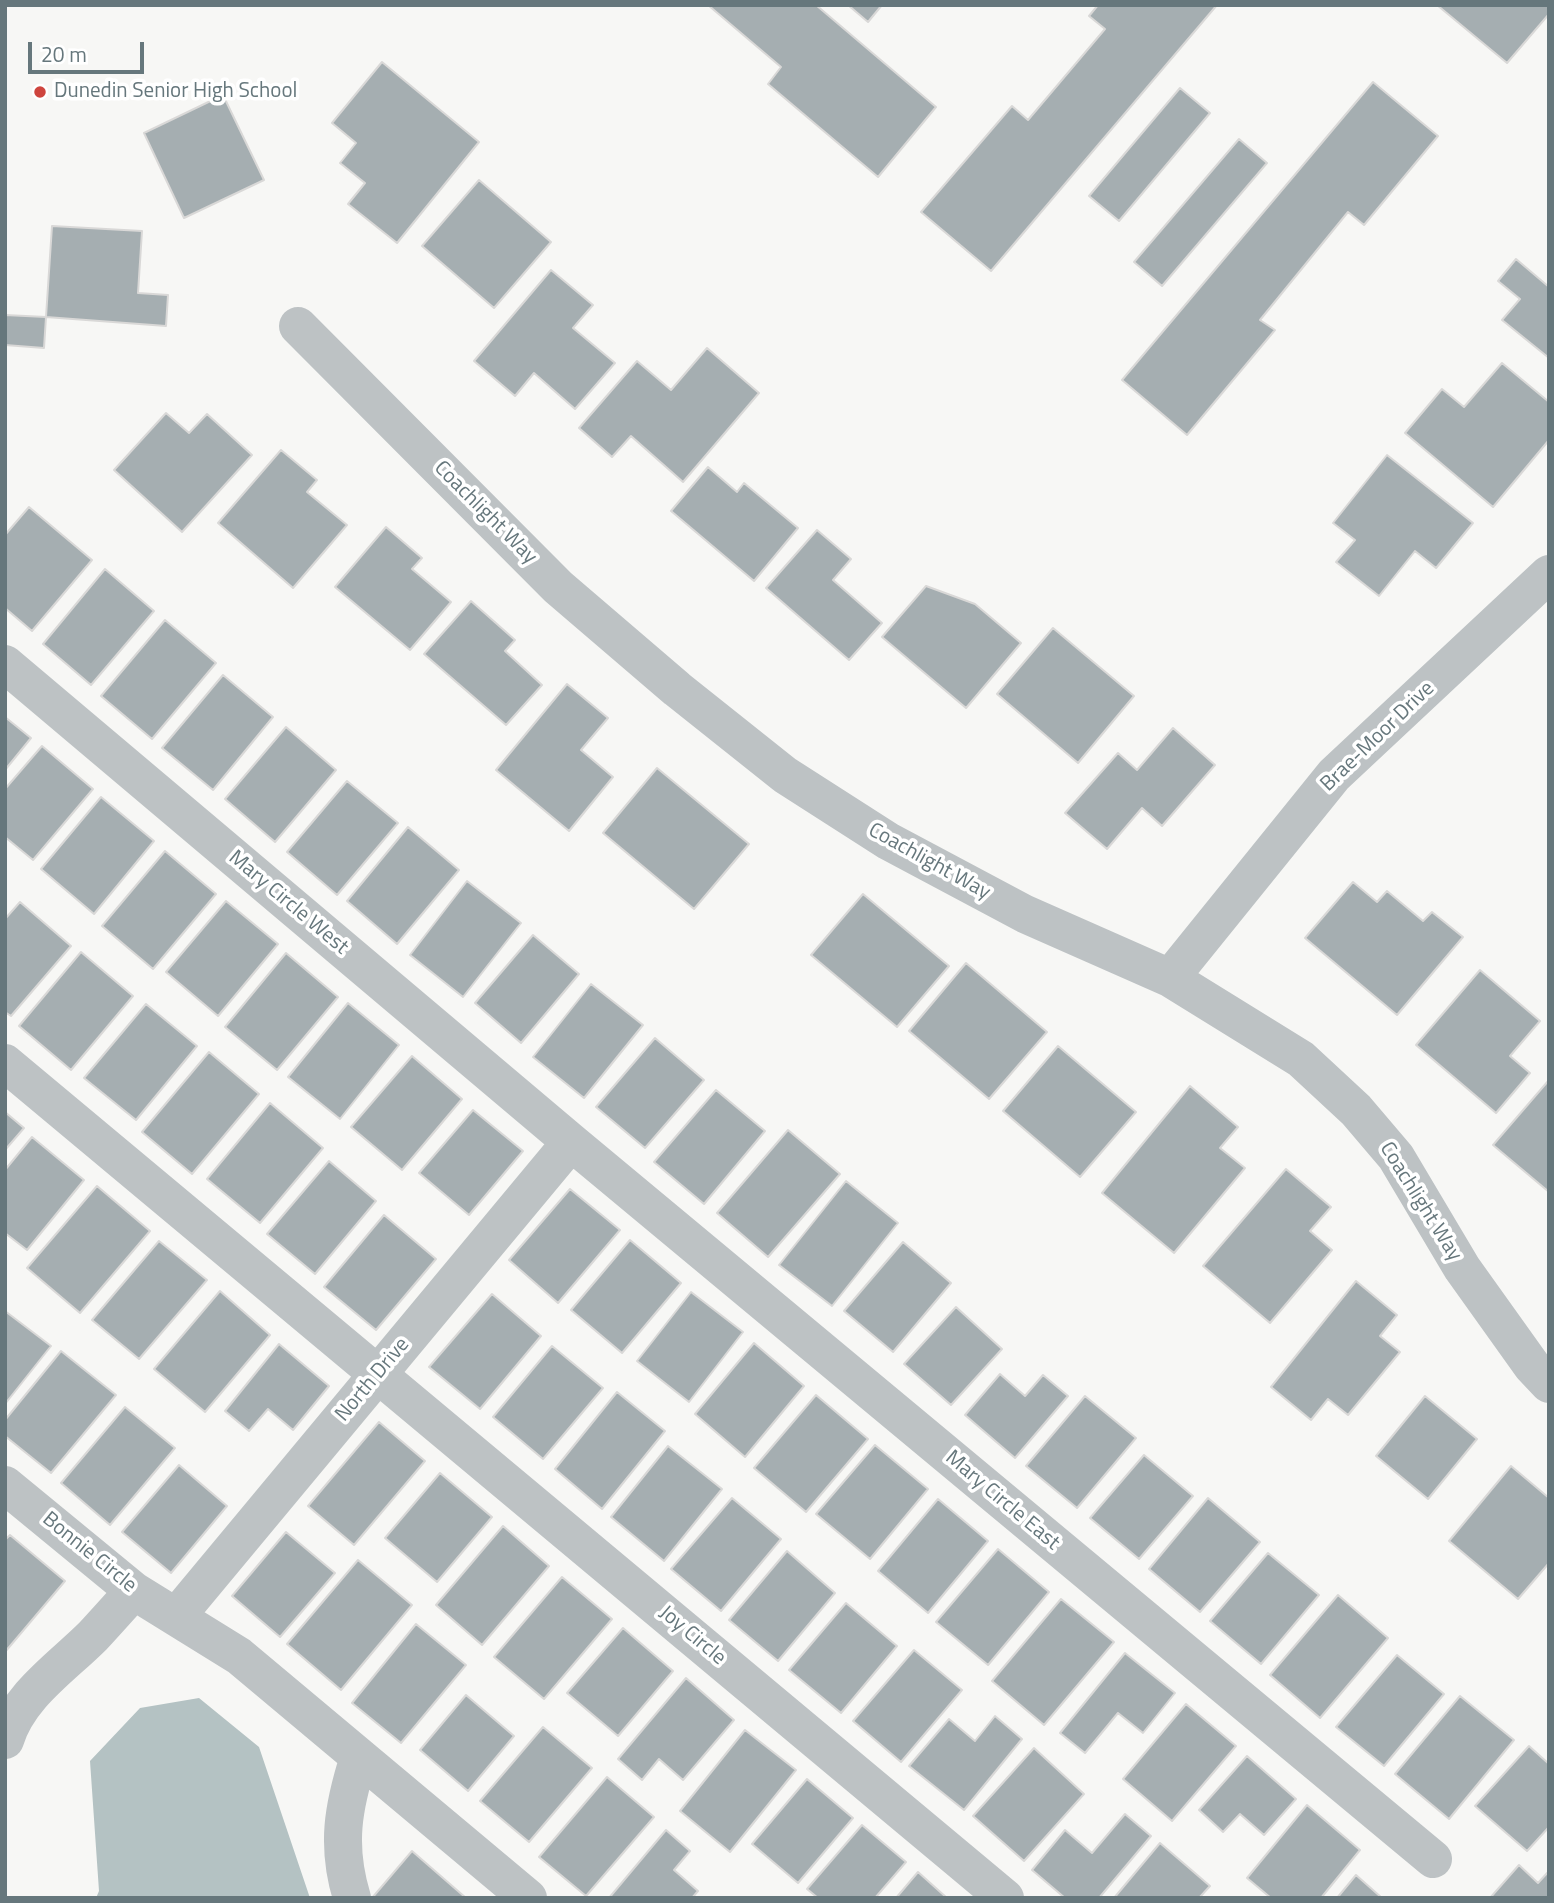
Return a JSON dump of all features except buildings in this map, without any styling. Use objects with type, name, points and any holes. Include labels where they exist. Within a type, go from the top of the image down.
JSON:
[{"type":"street","name":"Coachlight Way","points":[[298,326],[558,587],[677,689],[785,775],[888,841],[990,895],[1170,978],[1301,1059],[1356,1110],[1396,1157],[1462,1268],[1532,1366],[1549,1384]]},
{"type":"street","name":"Brae-Moor Drive","points":[[1170,978],[1334,775],[1549,574]]},
{"type":"street","name":"Mary Circle West","points":[[5,664],[571,1142]]},
{"type":"street","points":[[5,1063],[378,1375]]},
{"type":"street","name":"North Drive","points":[[176,1618],[571,1142]]},
{"type":"street","name":"Mary Circle East","points":[[571,1142],[1433,1859]]},
{"type":"street","name":"Joy Circle","points":[[378,1375],[1005,1898]]},
{"type":"street","name":"Bonnie Circle","points":[[5,1485],[134,1591],[239,1656],[359,1756]]},
{"type":"street","points":[[5,1740],[10,1725],[43,1681],[92,1637],[134,1591]]},
{"type":"street","points":[[352,1898],[345,1867],[344,1806],[359,1756],[528,1898]]},
{"type":"shaded area","points":[[199,1698],[259,1747],[310,1898],[96,1898],[99,1891],[90,1761],[140,1708]]},
{"type":"place","name":"Dunedin Senior High School","points":[[40,92]]}]
